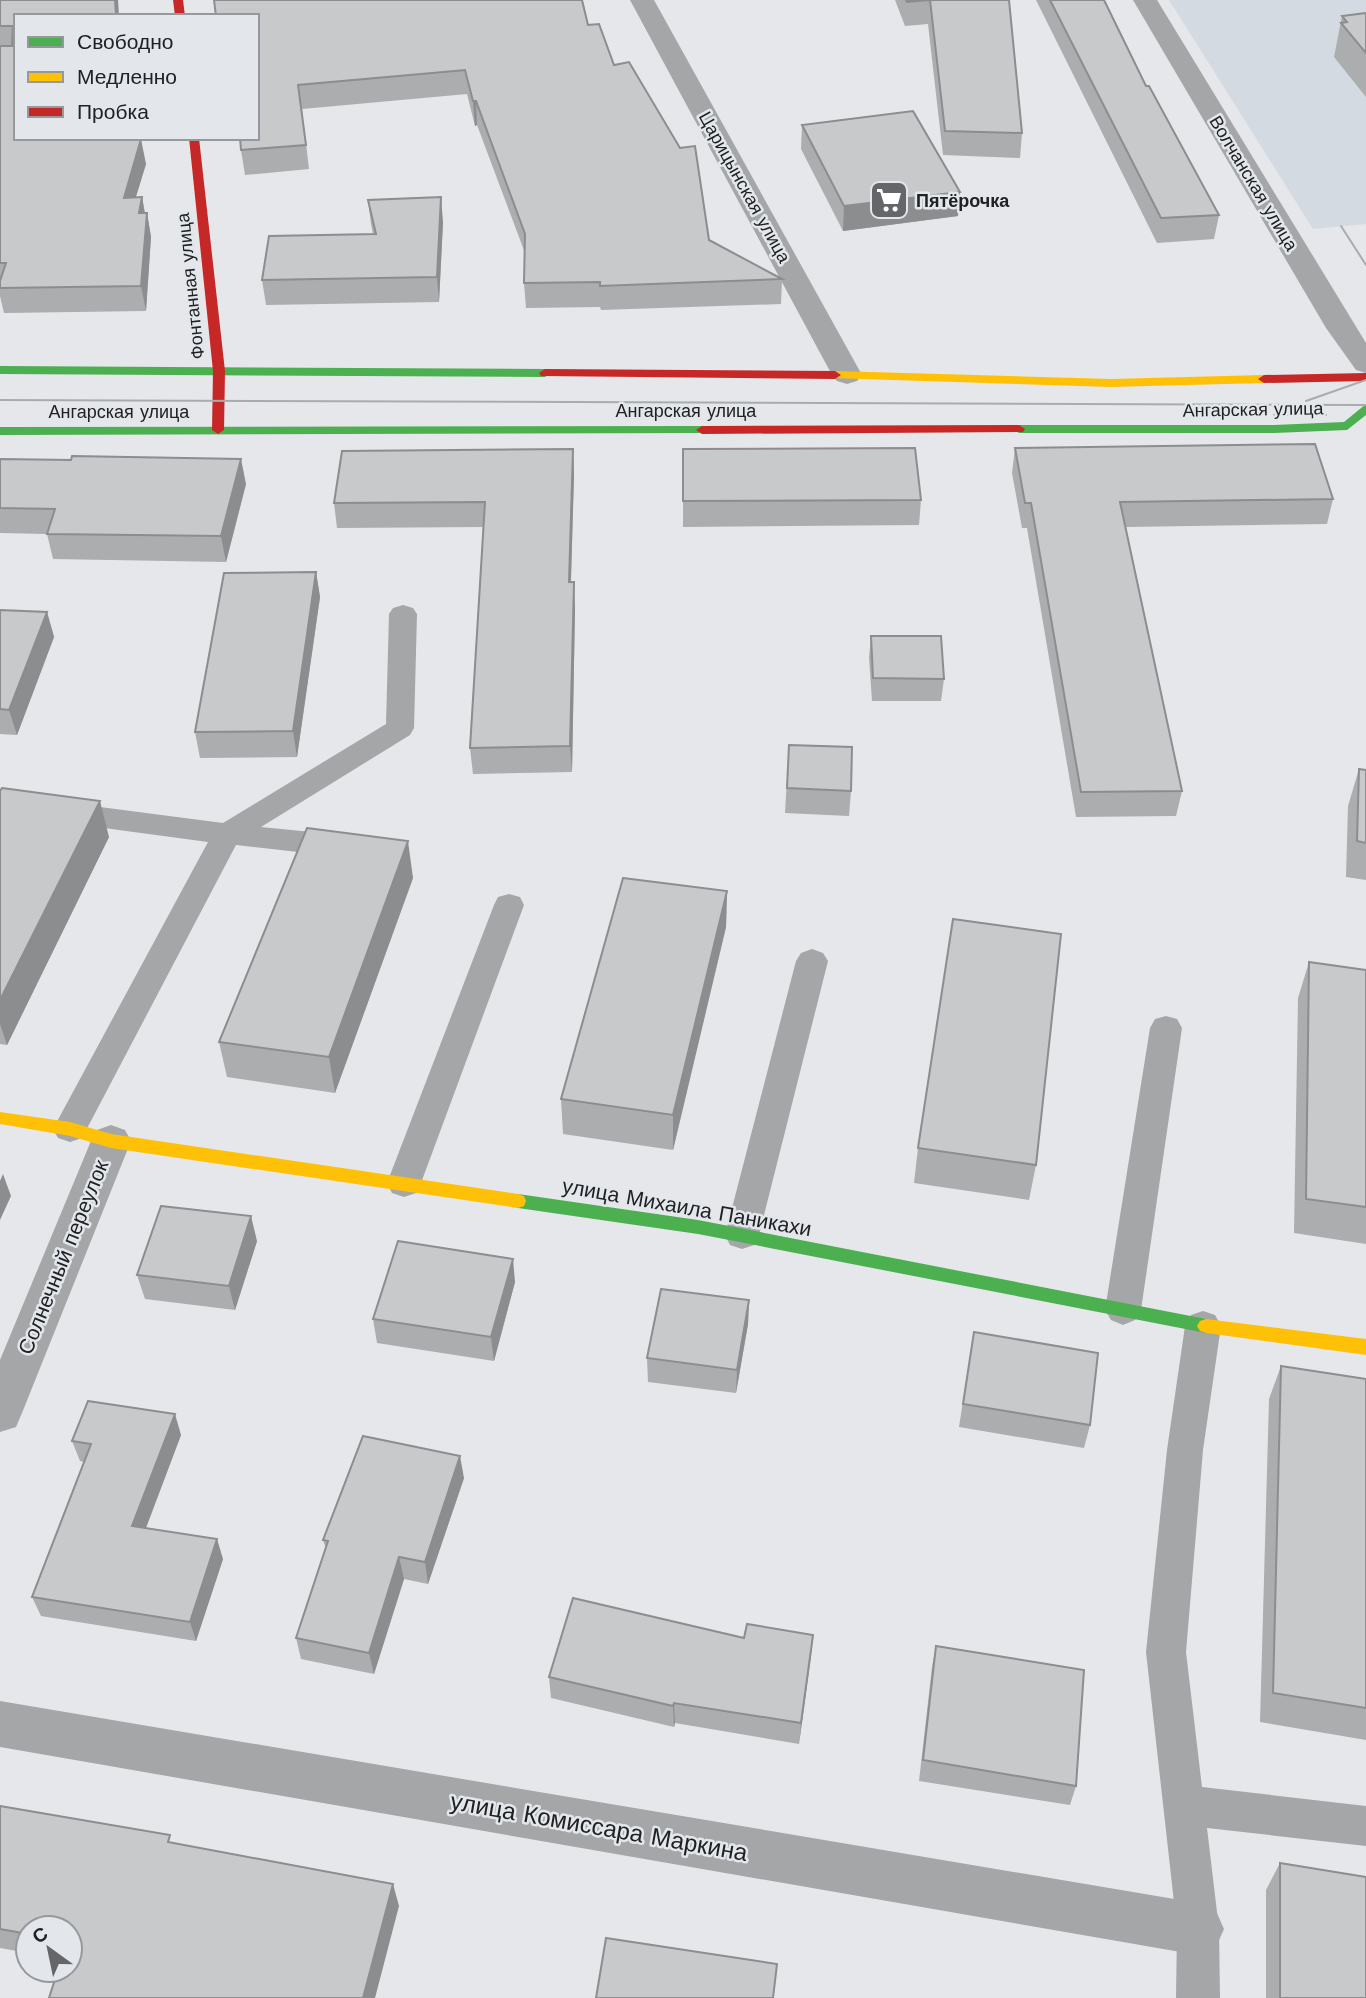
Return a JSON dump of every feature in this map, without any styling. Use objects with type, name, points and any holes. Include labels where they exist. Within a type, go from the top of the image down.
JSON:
[{"type":"main road","name":"Фонтанная улица","points":[[194,140],[219,371],[218,430]]},
{"type":"main road","name":"Ангарская улица","points":[[0,370],[847,375],[1111,383],[1366,377]]},
{"type":"main road","name":"Ангарская улица","points":[[0,430],[1246,429],[1360,420]]},
{"type":"main road","name":"улица Михаила Паникахи","points":[[0,1118],[69,1129],[111,1141],[742,1236],[1203,1326],[1366,1347]]},
{"type":"street","name":"Царицынская улица","points":[[642,0],[847,375]]},
{"type":"street","name":"Волчанская улица","points":[[1145,0],[1340,328],[1366,364]]},
{"type":"street","name":"Солнечный переулок","points":[[0,1413],[111,1141]]},
{"type":"street","name":"улица Комиссара Маркина","points":[[0,1724],[1198,1929]]},
{"type":"lane","points":[[69,1129],[227,834],[400,728],[403,614]]},
{"type":"lane","points":[[0,804],[227,834],[369,849]]},
{"type":"lane","points":[[404,1183],[509,905]]},
{"type":"lane","points":[[742,1236],[812,961]]},
{"type":"lane","points":[[1123,1310],[1166,1028]]},
{"type":"lane","points":[[1198,1998],[1198,1929],[1166,1652],[1185,1450],[1203,1326]]},
{"type":"lane","points":[[1183,1805],[1366,1826]]},
{"type":"shaded area","points":[[1169,0],[1366,0],[1366,224],[1313,229]]},
{"type":"building","points":[[0,0],[115,0],[116,14],[14,14],[14,140],[141,140],[124,198],[142,197],[139,213],[147,213],[141,286],[0,288],[6,263],[0,263],[0,46],[12,46],[13,26],[0,26]]},
{"type":"building","points":[[214,0],[582,0],[588,25],[599,24],[614,65],[629,62],[680,148],[695,146],[709,240],[782,279],[600,286],[600,282],[524,283],[525,234],[476,101],[473,101],[465,70],[298,85],[306,145],[241,150],[240,140],[259,140],[259,14],[216,14]]},
{"type":"building","points":[[930,0],[1009,0],[1022,133],[945,131]]},
{"type":"building","points":[[1050,0],[1104,0],[1146,86],[1149,86],[1219,215],[1161,218]]},
{"type":"building","points":[[1366,13],[1366,53],[1341,23],[1347,22],[1342,16]]},
{"type":"building","points":[[913,111],[960,192],[844,206],[802,125]]},
{"type":"building","points":[[441,197],[437,277],[262,280],[269,236],[376,234],[368,200]]},
{"type":"building","points":[[1315,444],[1333,499],[1120,502],[1182,791],[1081,792],[1031,503],[1025,503],[1015,448]]},
{"type":"building","points":[[915,448],[921,500],[683,501],[683,449]]},
{"type":"building","points":[[573,449],[569,582],[574,582],[570,746],[470,748],[485,502],[334,503],[342,451]]},
{"type":"building","points":[[72,456],[241,459],[221,536],[47,534],[55,509],[0,508],[0,459],[71,460]]},
{"type":"building","points":[[316,572],[293,731],[195,732],[224,573]]},
{"type":"building","points":[[0,610],[47,612],[9,710],[0,709]]},
{"type":"building","points":[[871,636],[941,636],[944,679],[873,678]]},
{"type":"building","points":[[789,745],[852,747],[851,791],[787,788]]},
{"type":"building","points":[[1359,769],[1366,770],[1366,843],[1357,841]]},
{"type":"building","points":[[2,788],[100,801],[0,1000],[0,791]]},
{"type":"building","points":[[307,828],[408,841],[329,1057],[219,1042]]},
{"type":"building","points":[[623,878],[727,891],[673,1115],[561,1099]]},
{"type":"building","points":[[953,919],[1061,934],[1036,1165],[918,1148]]},
{"type":"building","points":[[1309,962],[1366,970],[1366,1207],[1306,1199]]},
{"type":"building","points":[[161,1206],[251,1216],[229,1286],[137,1275]]},
{"type":"building","points":[[398,1241],[513,1259],[491,1337],[373,1319]]},
{"type":"building","points":[[661,1289],[749,1300],[737,1370],[647,1358]]},
{"type":"building","points":[[974,1332],[1098,1353],[1090,1425],[963,1404]]},
{"type":"building","points":[[1281,1366],[1366,1379],[1366,1708],[1273,1693]]},
{"type":"building","points":[[88,1401],[175,1414],[132,1526],[217,1539],[190,1622],[32,1597],[91,1444],[72,1441]]},
{"type":"building","points":[[363,1436],[460,1456],[425,1562],[399,1557],[369,1653],[296,1638],[328,1541],[323,1540]]},
{"type":"building","points":[[573,1598],[744,1638],[747,1624],[813,1635],[801,1723],[674,1703],[673,1706],[549,1677]]},
{"type":"building","points":[[936,1646],[1084,1670],[1076,1786],[923,1760]]},
{"type":"building","points":[[0,1806],[170,1835],[168,1842],[393,1884],[363,1998],[49,1998],[54,1984],[84,1984],[84,1914],[14,1914],[14,1932],[0,1929]]},
{"type":"building","points":[[1280,1863],[1366,1877],[1366,1998],[1280,1998]]},
{"type":"building","points":[[606,1938],[777,1964],[773,1998],[596,1998]]},
{"type":"tram line","points":[[1341,226],[1366,265]]},
{"type":"tram line","points":[[1306,401],[1366,380]]},
{"type":"tram line","points":[[0,400],[1366,405]]},
{"type":"tram line","points":[[1274,415],[1326,415]]},
{"type":"traffic: fast","points":[[0,370],[545,373]]},
{"type":"traffic: fast","points":[[1019,429],[1274,429],[1347,426],[1366,408]]},
{"type":"traffic: fast","points":[[0,431],[702,430]]},
{"type":"traffic: fast","points":[[518,1201],[698,1227],[1206,1326]]},
{"type":"traffic: slow","points":[[835,375],[1111,383],[1264,379]]},
{"type":"traffic: slow","points":[[0,1118],[70,1129],[111,1141],[518,1201]]},
{"type":"traffic: slow","points":[[1206,1326],[1366,1347]]},
{"type":"traffic: jam","points":[[178,0],[180,14]]},
{"type":"traffic: jam","points":[[194,140],[219,371],[218,430]]},
{"type":"traffic: jam","points":[[545,373],[835,375]]},
{"type":"traffic: jam","points":[[1264,379],[1366,377]]},
{"type":"traffic: jam","points":[[702,430],[1019,429]]},
{"type":"place","name":"Пятёрочка","points":[[889,200]]}]
